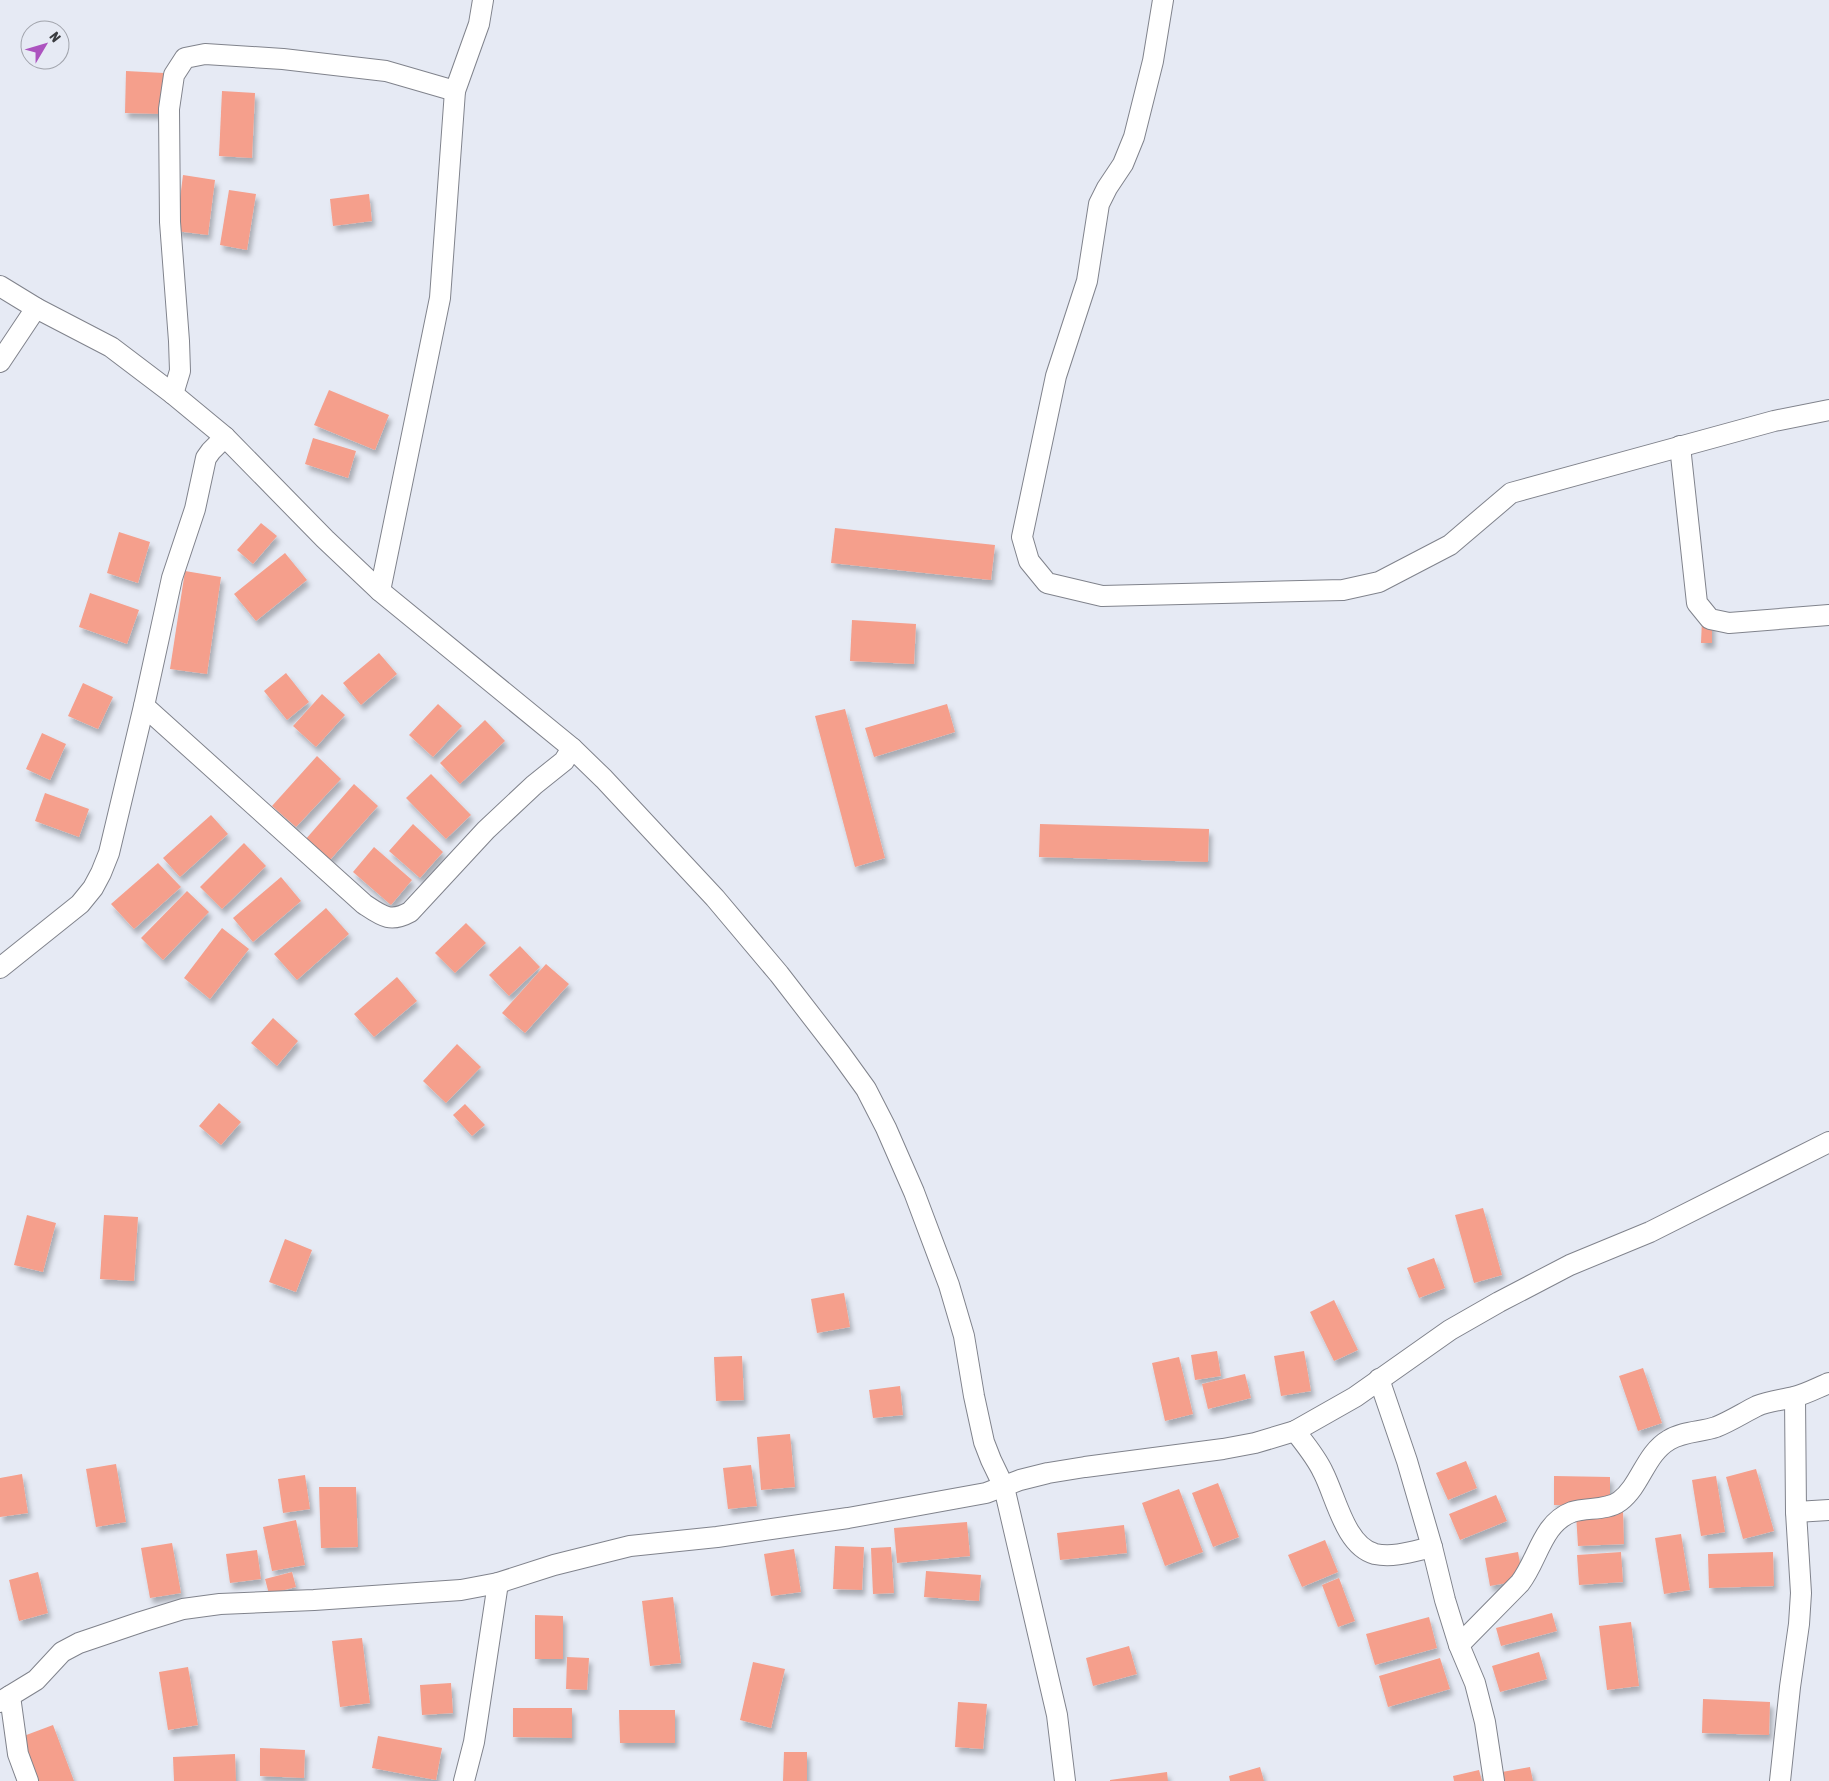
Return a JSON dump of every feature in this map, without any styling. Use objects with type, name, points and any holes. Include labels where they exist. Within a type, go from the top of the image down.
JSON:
[{"type":"street","points":[[380,591],[440,298],[455,91],[479,24],[484,0]]},
{"type":"street","points":[[1163,0],[1153,61],[1134,137],[1123,164],[1099,204],[1087,282],[1056,376],[1022,537],[1029,561],[1047,583],[1102,596],[1343,590],[1379,582],[1450,545],[1511,492],[1774,421],[1829,410]]},
{"type":"street","points":[[174,394],[180,371],[170,222],[169,109],[174,75],[185,58],[215,54],[283,59],[386,71],[455,91]]},
{"type":"street","points":[[0,286],[36,308],[112,347],[174,394],[226,437],[380,591],[572,748],[604,779],[715,898],[779,974],[866,1089],[886,1128],[914,1192],[949,1285],[964,1336],[984,1442],[1004,1487],[1057,1715],[1065,1781]]},
{"type":"street","points":[[0,362],[36,308]]},
{"type":"street","points":[[0,968],[80,904],[93,888],[101,873],[109,852],[172,578],[195,509],[206,458],[226,437]]},
{"type":"street","points":[[1680,446],[1697,603],[1704,613],[1710,619],[1729,624],[1829,615]]},
{"type":"street","points":[[144,706],[364,904],[388,917],[400,918],[410,912],[486,830],[534,785],[564,761],[572,748]]},
{"type":"street","points":[[28,1781],[18,1754],[5,1699],[36,1680],[62,1652],[79,1643],[147,1619],[183,1609],[220,1604],[462,1590],[498,1583],[554,1565],[630,1546],[708,1538],[848,1518],[986,1493],[1020,1480],[1048,1474],[1223,1448],[1255,1442],[1295,1431],[1348,1402],[1450,1330],[1499,1302],[1570,1264],[1650,1232],[1829,1142]]},
{"type":"street","points":[[1379,1379],[1407,1461],[1459,1645],[1475,1683],[1485,1722],[1494,1781]]},
{"type":"street","points":[[1459,1645],[1520,1584],[1527,1574],[1546,1533],[1558,1521],[1573,1512],[1618,1503],[1626,1496],[1656,1449],[1670,1439],[1714,1427],[1730,1421],[1757,1406],[1795,1397],[1829,1383]]},
{"type":"street","points":[[1780,1781],[1800,1593],[1796,1512],[1795,1397]]},
{"type":"street","points":[[1295,1431],[1323,1470],[1347,1529],[1359,1546],[1375,1554],[1397,1555],[1432,1547]]},
{"type":"street","points":[[1796,1512],[1829,1510]]},
{"type":"street","points":[[464,1781],[474,1742],[498,1583]]},
{"type":"building","points":[[126,71],[164,73],[163,114],[125,113]]},
{"type":"building","points":[[222,91],[255,93],[252,158],[219,156]]},
{"type":"building","points":[[183,175],[215,180],[208,235],[176,231]]},
{"type":"building","points":[[229,190],[256,194],[247,250],[220,245]]},
{"type":"building","points":[[369,194],[372,221],[333,226],[330,199]]},
{"type":"building","points":[[329,390],[389,415],[375,450],[314,425]]},
{"type":"building","points":[[313,438],[356,451],[348,478],[305,464]]},
{"type":"building","points":[[261,523],[277,536],[253,564],[237,550]]},
{"type":"building","points":[[835,528],[995,545],[991,580],[831,563]]},
{"type":"building","points":[[119,532],[150,542],[138,583],[107,573]]},
{"type":"building","points":[[285,553],[307,580],[256,621],[234,594]]},
{"type":"building","points":[[185,571],[221,577],[207,674],[170,669]]},
{"type":"building","points":[[90,593],[139,610],[127,644],[79,627]]},
{"type":"building","points":[[852,620],[916,624],[914,664],[850,661]]},
{"type":"building","points":[[1702,620],[1712,620],[1712,643],[1701,643]]},
{"type":"building","points":[[379,653],[397,674],[361,705],[343,683]]},
{"type":"building","points":[[286,673],[309,702],[287,720],[264,691]]},
{"type":"building","points":[[83,683],[113,697],[98,729],[68,716]]},
{"type":"building","points":[[322,694],[345,715],[316,747],[293,726]]},
{"type":"building","points":[[438,704],[462,726],[433,757],[409,735]]},
{"type":"building","points":[[947,704],[955,732],[874,757],[865,728]]},
{"type":"building","points":[[845,709],[885,858],[855,867],[815,716]]},
{"type":"building","points":[[485,720],[505,741],[460,784],[440,763]]},
{"type":"building","points":[[42,733],[66,744],[50,780],[26,769]]},
{"type":"building","points":[[317,756],[341,779],[296,827],[272,806]]},
{"type":"building","points":[[431,774],[471,815],[446,839],[406,798]]},
{"type":"building","points":[[354,784],[378,806],[329,861],[305,840]]},
{"type":"building","points":[[45,793],[89,809],[79,837],[35,821]]},
{"type":"building","points":[[211,815],[228,834],[180,877],[163,858]]},
{"type":"building","points":[[413,824],[443,852],[420,878],[389,851]]},
{"type":"building","points":[[1040,824],[1209,829],[1208,862],[1039,857]]},
{"type":"building","points":[[244,843],[266,866],[222,909],[200,887]]},
{"type":"building","points":[[374,847],[412,880],[391,905],[353,872]]},
{"type":"building","points":[[158,863],[181,887],[134,929],[111,904]]},
{"type":"building","points":[[281,877],[301,901],[253,942],[233,918]]},
{"type":"building","points":[[187,891],[209,912],[163,960],[141,938]]},
{"type":"building","points":[[326,908],[349,934],[297,980],[274,954]]},
{"type":"building","points":[[466,923],[486,943],[455,973],[435,953]]},
{"type":"building","points":[[222,928],[249,949],[210,999],[184,978]]},
{"type":"building","points":[[520,946],[540,967],[509,996],[489,975]]},
{"type":"building","points":[[546,964],[569,984],[525,1033],[502,1013]]},
{"type":"building","points":[[397,977],[417,1001],[374,1037],[354,1014]]},
{"type":"building","points":[[273,1018],[298,1041],[277,1066],[251,1043]]},
{"type":"building","points":[[457,1044],[481,1067],[446,1103],[423,1081]]},
{"type":"building","points":[[219,1103],[241,1122],[221,1145],[199,1126]]},
{"type":"building","points":[[465,1104],[485,1125],[472,1136],[453,1115]]},
{"type":"building","points":[[1483,1208],[1502,1275],[1474,1283],[1455,1215]]},
{"type":"building","points":[[27,1215],[56,1223],[43,1272],[14,1265]]},
{"type":"building","points":[[104,1215],[138,1217],[134,1281],[100,1279]]},
{"type":"building","points":[[285,1239],[312,1250],[296,1292],[269,1282]]},
{"type":"building","points":[[1434,1258],[1445,1288],[1419,1298],[1407,1268]]},
{"type":"building","points":[[844,1293],[850,1327],[817,1333],[811,1299]]},
{"type":"building","points":[[1334,1300],[1358,1350],[1334,1361],[1310,1312]]},
{"type":"building","points":[[1217,1351],[1221,1376],[1195,1380],[1191,1355]]},
{"type":"building","points":[[1304,1351],[1311,1391],[1281,1396],[1274,1356]]},
{"type":"building","points":[[742,1356],[744,1400],[716,1401],[714,1357]]},
{"type":"building","points":[[1179,1357],[1193,1414],[1165,1421],[1152,1363]]},
{"type":"building","points":[[1643,1368],[1662,1423],[1638,1431],[1619,1376]]},
{"type":"building","points":[[1245,1374],[1251,1398],[1208,1409],[1202,1384]]},
{"type":"building","points":[[900,1386],[903,1415],[873,1418],[869,1390]]},
{"type":"building","points":[[790,1434],[795,1487],[761,1490],[757,1437]]},
{"type":"building","points":[[1466,1461],[1477,1488],[1448,1500],[1436,1473]]},
{"type":"building","points":[[116,1464],[126,1522],[96,1527],[86,1469]]},
{"type":"building","points":[[751,1465],[757,1506],[728,1509],[723,1468]]},
{"type":"building","points":[[1756,1469],[1774,1531],[1743,1539],[1726,1477]]},
{"type":"building","points":[[22,1474],[28,1513],[0,1517],[0,1478]]},
{"type":"building","points":[[305,1475],[310,1509],[283,1513],[278,1479]]},
{"type":"building","points":[[1554,1476],[1610,1477],[1610,1506],[1554,1505]]},
{"type":"building","points":[[1716,1476],[1725,1532],[1701,1536],[1692,1480]]},
{"type":"building","points":[[1218,1483],[1239,1537],[1213,1547],[1192,1493]]},
{"type":"building","points":[[319,1487],[356,1487],[358,1547],[321,1548]]},
{"type":"building","points":[[1179,1489],[1203,1552],[1165,1566],[1142,1503]]},
{"type":"building","points":[[1496,1495],[1507,1521],[1460,1540],[1449,1514]]},
{"type":"building","points":[[1623,1511],[1624,1544],[1578,1546],[1576,1514]]},
{"type":"building","points":[[296,1520],[305,1565],[272,1571],[263,1527]]},
{"type":"building","points":[[967,1522],[970,1556],[897,1563],[894,1528]]},
{"type":"building","points":[[1124,1525],[1127,1553],[1060,1560],[1057,1533]]},
{"type":"building","points":[[1681,1534],[1690,1590],[1664,1594],[1655,1538]]},
{"type":"building","points":[[1325,1540],[1338,1572],[1302,1587],[1288,1555]]},
{"type":"building","points":[[172,1543],[181,1593],[150,1598],[141,1548]]},
{"type":"building","points":[[835,1546],[864,1547],[862,1590],[833,1589]]},
{"type":"building","points":[[891,1547],[894,1593],[873,1594],[871,1548]]},
{"type":"building","points":[[794,1549],[801,1592],[771,1596],[764,1554]]},
{"type":"building","points":[[257,1550],[261,1579],[230,1583],[226,1554]]},
{"type":"building","points":[[1518,1552],[1523,1580],[1490,1586],[1485,1558]]},
{"type":"building","points":[[1621,1552],[1623,1582],[1579,1585],[1577,1555]]},
{"type":"building","points":[[1773,1552],[1774,1586],[1709,1588],[1708,1554]]},
{"type":"building","points":[[926,1571],[981,1575],[979,1601],[924,1597]]},
{"type":"building","points":[[38,1572],[48,1613],[19,1621],[9,1580]]},
{"type":"building","points":[[292,1572],[296,1587],[269,1594],[265,1579]]},
{"type":"building","points":[[1339,1578],[1355,1621],[1338,1627],[1322,1585]]},
{"type":"building","points":[[673,1597],[681,1663],[650,1666],[642,1601]]},
{"type":"building","points":[[1552,1613],[1557,1631],[1501,1646],[1496,1628]]},
{"type":"building","points":[[535,1615],[563,1616],[563,1659],[535,1659]]},
{"type":"building","points":[[1429,1617],[1437,1648],[1375,1665],[1366,1634]]},
{"type":"building","points":[[1631,1622],[1639,1686],[1607,1690],[1599,1626]]},
{"type":"building","points":[[362,1638],[370,1703],[340,1707],[332,1641]]},
{"type":"building","points":[[1129,1646],[1137,1674],[1093,1686],[1086,1658]]},
{"type":"building","points":[[1539,1652],[1547,1679],[1500,1692],[1492,1666]]},
{"type":"building","points":[[567,1657],[589,1658],[587,1690],[566,1689]]},
{"type":"building","points":[[1440,1658],[1450,1689],[1388,1707],[1379,1676]]},
{"type":"building","points":[[753,1662],[785,1669],[771,1728],[740,1720]]},
{"type":"building","points":[[188,1667],[198,1725],[168,1730],[159,1672]]},
{"type":"building","points":[[451,1683],[453,1713],[422,1715],[420,1685]]},
{"type":"building","points":[[1703,1699],[1770,1702],[1769,1735],[1702,1733]]},
{"type":"building","points":[[958,1702],[987,1704],[983,1749],[955,1747]]},
{"type":"building","points":[[513,1708],[572,1708],[572,1738],[513,1737]]},
{"type":"building","points":[[619,1710],[675,1710],[675,1743],[620,1743]]},
{"type":"building","points":[[53,1725],[74,1781],[37,1781],[21,1737]]},
{"type":"building","points":[[378,1736],[442,1748],[436,1780],[372,1768]]},
{"type":"building","points":[[260,1748],[305,1750],[304,1778],[260,1776]]},
{"type":"building","points":[[784,1752],[807,1752],[807,1781],[783,1781]]},
{"type":"building","points":[[235,1754],[236,1781],[174,1781],[173,1757]]},
{"type":"building","points":[[1260,1767],[1264,1781],[1230,1781],[1229,1776]]},
{"type":"building","points":[[1530,1767],[1533,1781],[1504,1781],[1502,1772]]},
{"type":"building","points":[[1479,1770],[1482,1781],[1454,1781],[1453,1776]]},
{"type":"building","points":[[1167,1772],[1168,1781],[1110,1781],[1110,1780]]}]
